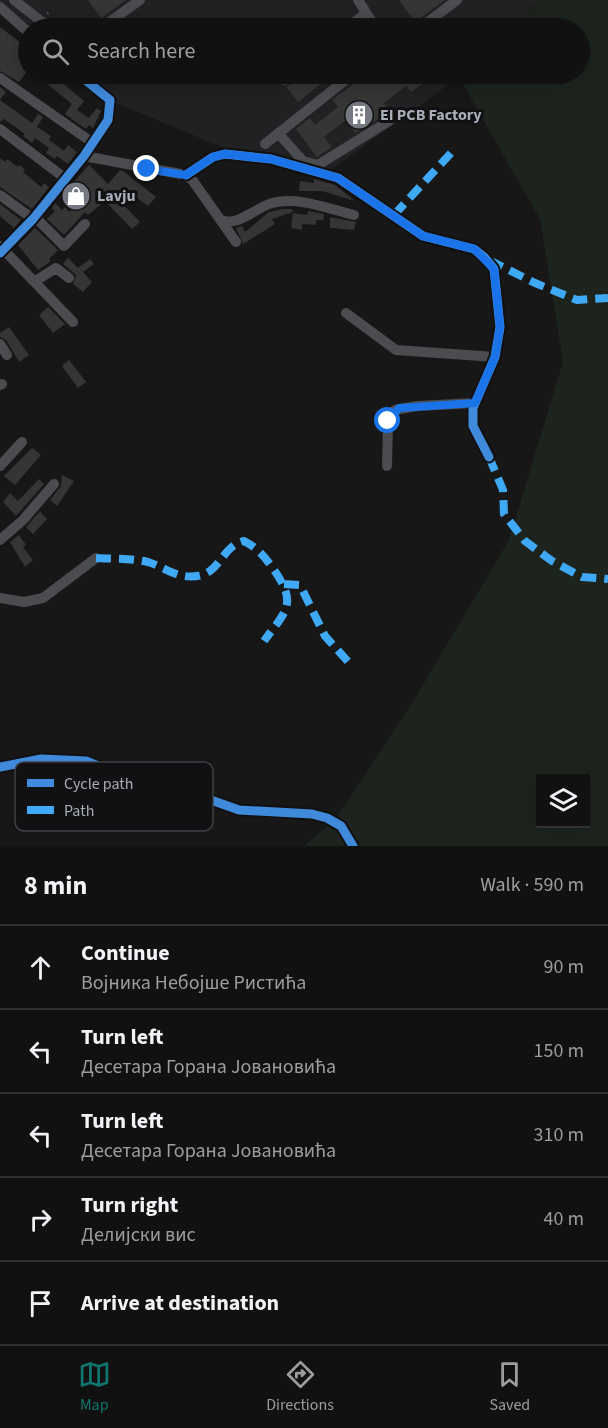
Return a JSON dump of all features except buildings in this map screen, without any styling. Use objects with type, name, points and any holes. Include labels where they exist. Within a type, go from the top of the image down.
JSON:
[{"type":"street","points":[[14,0],[36,18]]},
{"type":"street","points":[[111,18],[140,0]]},
{"type":"street","points":[[358,0],[369,18]]},
{"type":"street","points":[[434,18],[458,0]]},
{"type":"street","points":[[0,8],[18,23]]},
{"type":"street","points":[[360,18],[366,13]]},
{"type":"street","points":[[0,78],[93,143]]},
{"type":"street","points":[[73,322],[2,250],[34,218],[66,179],[108,120],[110,100],[90,84]]},
{"type":"street","points":[[265,144],[340,84]]},
{"type":"street","points":[[278,134],[303,161],[318,165],[389,121]]},
{"type":"street","points":[[0,129],[66,179]]},
{"type":"street","points":[[186,175],[213,157],[225,154],[271,159],[338,178],[423,236],[474,249],[494,269],[500,327],[495,357],[475,403],[473,426],[489,457]]},
{"type":"street","points":[[84,156],[186,175],[193,181],[236,242]]},
{"type":"street","points":[[0,195],[34,218],[64,246],[67,246],[85,224]]},
{"type":"street","points":[[220,220],[231,222],[271,203],[293,201],[354,215]]},
{"type":"street","points":[[32,280],[38,280],[56,268],[69,279]]},
{"type":"street","points":[[346,313],[396,350],[495,357]]},
{"type":"street","points":[[0,344],[7,355]]},
{"type":"street","points":[[387,466],[388,421],[395,410],[417,406],[475,403]]},
{"type":"street","points":[[0,466],[22,442]]},
{"type":"street","points":[[0,540],[23,520],[54,484]]},
{"type":"street","points":[[0,598],[24,602],[43,598],[96,558]]},
{"type":"street","points":[[26,762],[41,759],[89,762]]},
{"type":"street","points":[[0,767],[15,764]]},
{"type":"street","points":[[213,801],[239,810],[312,814],[327,818],[341,826],[353,846]]},
{"type":"shaded area","points":[[0,0],[541,0],[522,18],[18,18],[18,20],[0,7]]},
{"type":"shaded area","points":[[542,0],[608,0],[608,846],[304,846],[336,819],[414,700],[509,540],[563,362],[540,219],[463,84],[590,84],[590,18],[523,18]]},
{"type":"shaded area","points":[[91,84],[449,84],[328,172],[232,151],[113,102]]},
{"type":"marked path","points":[[394,215],[451,153]]},
{"type":"marked path","points":[[489,260],[535,283],[577,300],[608,298]]},
{"type":"marked path","points":[[489,457],[503,490],[504,514],[525,541],[552,561],[582,577],[608,579]]},
{"type":"marked path","points":[[96,558],[148,562],[180,575],[194,576],[202,575],[214,568],[231,548],[244,541],[265,557],[286,591],[286,607],[283,614],[264,641]]},
{"type":"marked path","points":[[284,584],[300,585],[325,636],[351,665]]},
{"type":"cycle path","points":[[0,253],[33,219],[84,156],[108,120],[110,100],[90,84]]},
{"type":"cycle path","points":[[186,175],[213,157],[225,154],[271,159],[338,178],[423,236],[474,249],[484,257],[494,269],[500,327],[495,357],[473,408],[473,426],[489,457]]},
{"type":"cycle path","points":[[26,762],[41,759],[88,762]]},
{"type":"cycle path","points":[[0,767],[15,764]]},
{"type":"cycle path","points":[[213,801],[239,810],[312,814],[327,818],[341,826],[353,846]]},
{"type":"place","name":"EI PCB Factory","points":[[359,115]]},
{"type":"place","name":"Lavju","points":[[76,196]]},
{"type":"route","points":[[147,169],[186,175],[213,157],[225,154],[271,159],[338,178],[423,236],[474,249],[484,257],[494,269],[500,327],[495,357],[475,403],[399,408],[388,421]]}]
